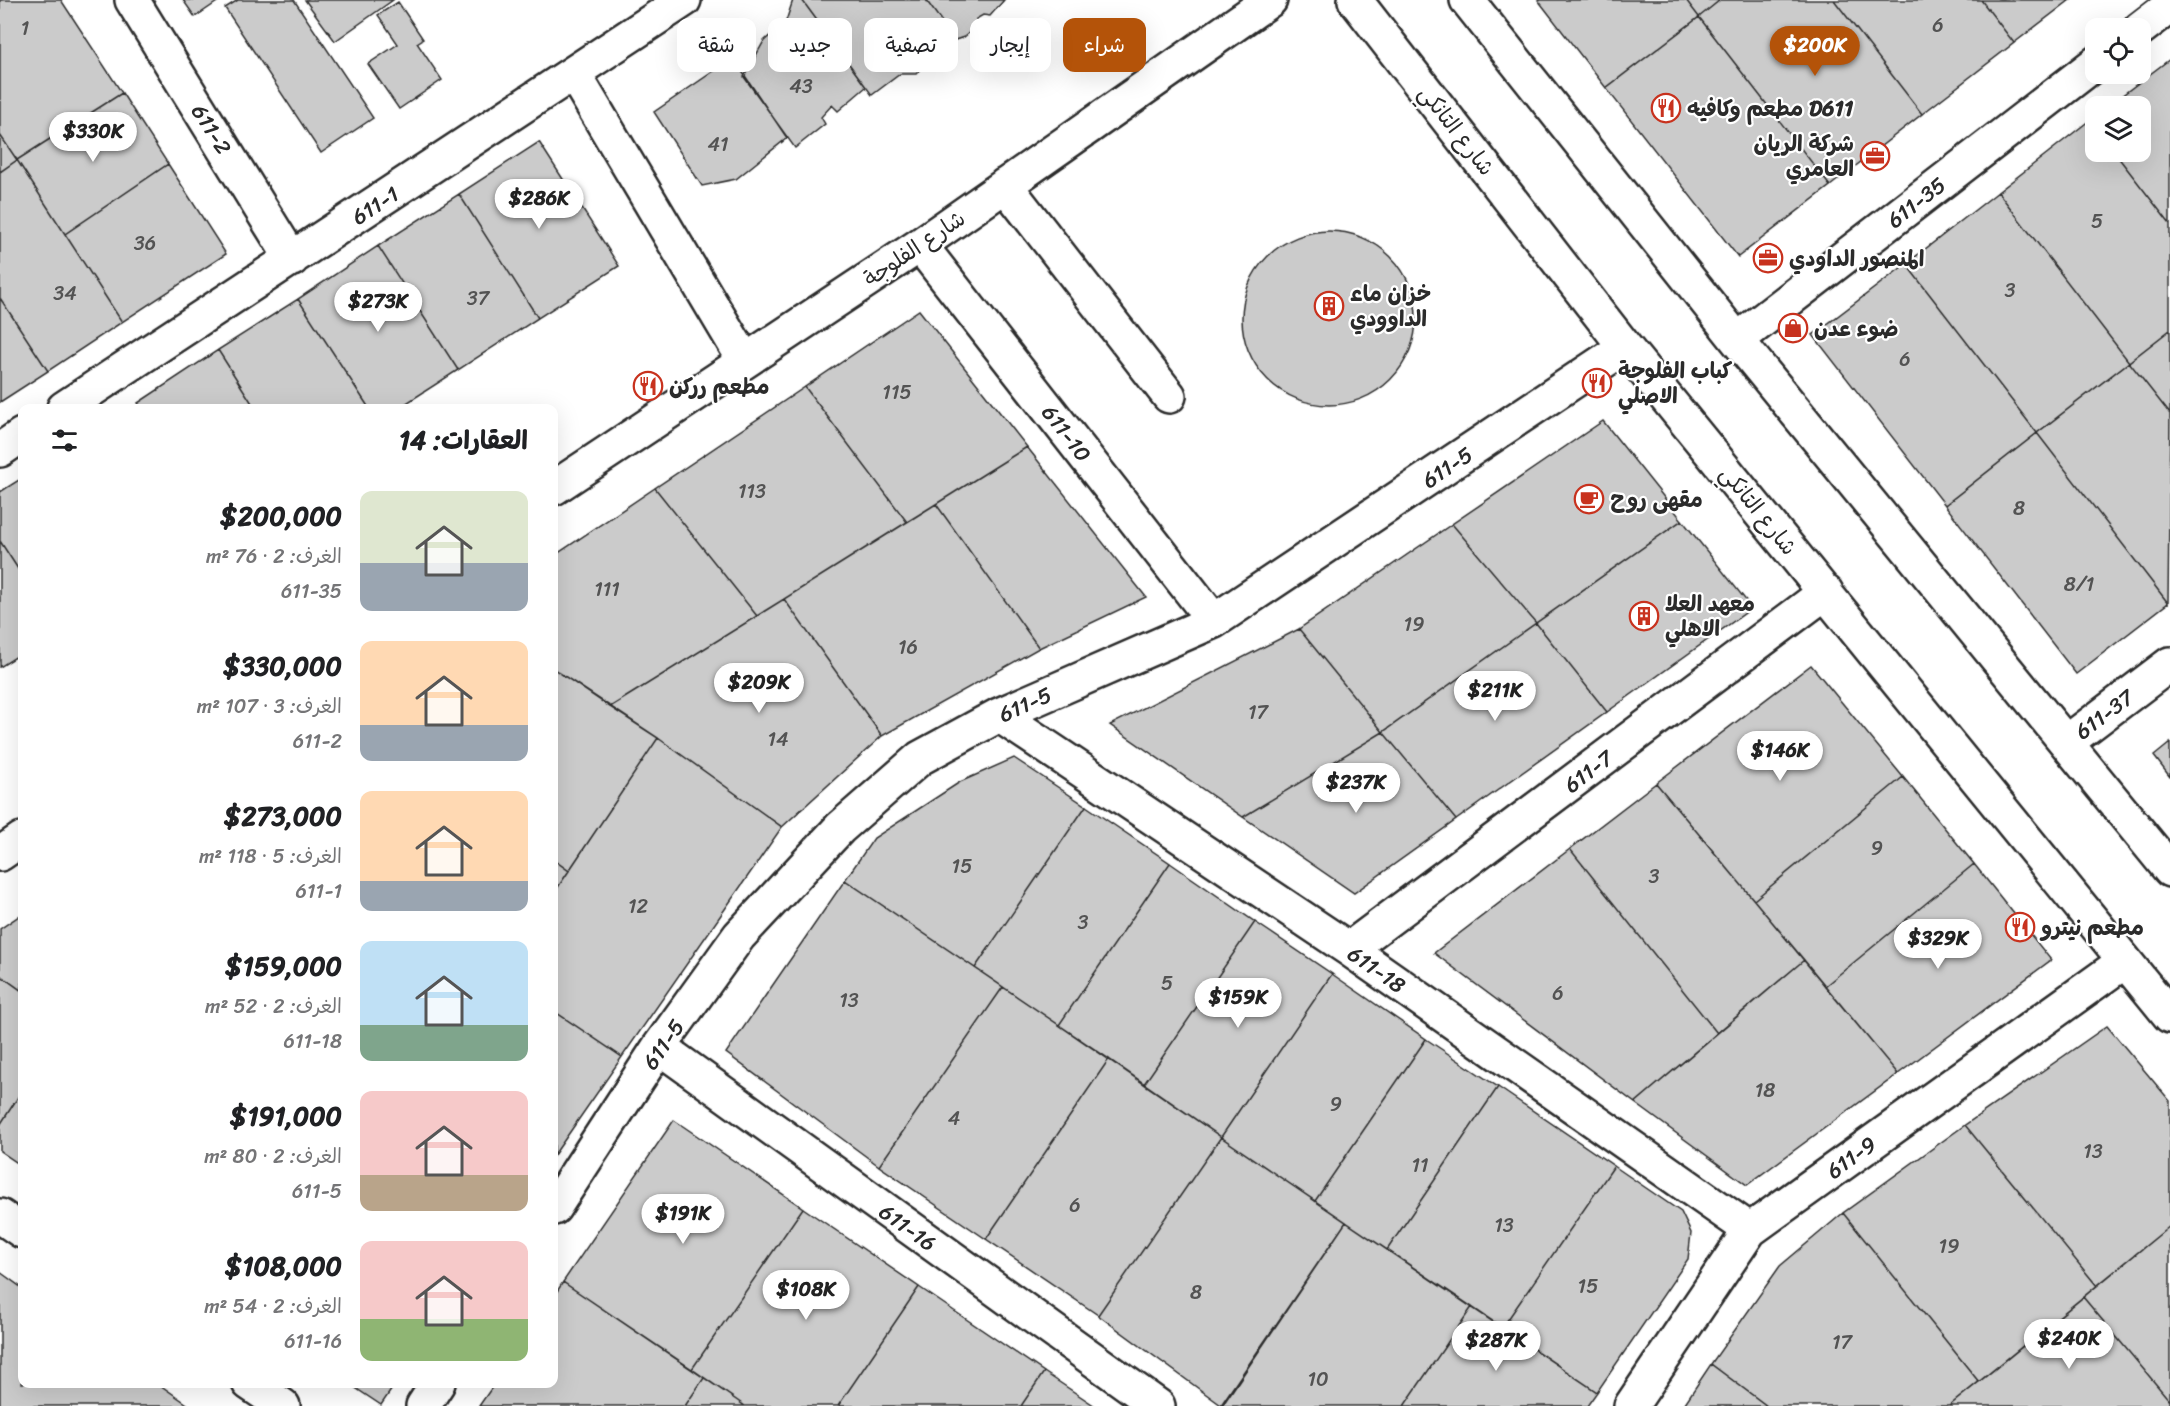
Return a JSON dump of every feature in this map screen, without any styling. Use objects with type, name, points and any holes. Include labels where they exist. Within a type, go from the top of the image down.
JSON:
[{"type":"street","name":"611-2","points":[[132,0],[292,259]]},
{"type":"street","name":"611-1","points":[[70,404],[684,0]]},
{"type":"street","name":"شارع الفلوجة","points":[[558,485],[920,245],[1270,0]]},
{"type":"street","name":"شارع التانكي","points":[[1355,0],[1625,347],[2170,1016]]},
{"type":"street","points":[[1467,0],[1737,340],[2170,870]]},
{"type":"street","points":[[2151,21],[2170,6]]},
{"type":"street","name":"611-35","points":[[1737,340],[2085,71]]},
{"type":"street","points":[[574,74],[745,361]]},
{"type":"street","points":[[1005,185],[1169,396]]},
{"type":"street","name":"611-10","points":[[920,245],[1214,621]]},
{"type":"street","name":"611-5","points":[[558,1202],[659,1047],[739,936],[840,828],[920,758],[999,715],[1214,621],[1625,347]]},
{"type":"street","points":[[0,450],[18,438]]},
{"type":"street","name":"611-7","points":[[1349,949],[1826,592]]},
{"type":"street","name":"611-37","points":[[2067,742],[2170,664]]},
{"type":"street","name":"611-18","points":[[999,715],[1349,949],[1750,1230]]},
{"type":"street","points":[[0,854],[18,843]]},
{"type":"street","name":"611-9","points":[[1631,1406],[1750,1230],[2126,961]]},
{"type":"street","name":"611-16","points":[[659,1047],[1158,1406]]},
{"type":"street","points":[[0,1216],[18,1228]]},
{"type":"street","points":[[255,1388],[277,1405]]},
{"type":"street","points":[[423,1406],[435,1388]]},
{"type":"building","points":[[0,0],[61,0],[122,93],[17,160],[0,135]]},
{"type":"building","points":[[183,0],[220,0],[195,17]]},
{"type":"building","points":[[238,0],[294,0],[373,118],[321,153],[225,8]]},
{"type":"building","points":[[305,0],[393,0],[335,41]]},
{"type":"building","points":[[793,0],[802,0],[815,18],[787,18]]},
{"type":"building","points":[[802,0],[926,0],[939,18],[864,18],[864,72],[918,72],[900,74],[872,95],[852,68],[852,18],[815,18]]},
{"type":"building","points":[[926,0],[1004,0],[990,16],[970,18],[970,32],[958,39],[958,18],[939,18]]},
{"type":"building","points":[[1538,0],[1686,0],[1699,17],[1606,88]]},
{"type":"building","points":[[1686,0],[1720,0],[1699,17]]},
{"type":"building","points":[[1720,0],[1834,0],[1922,114],[1830,186],[1699,17]]},
{"type":"building","points":[[1834,0],[1981,0],[2014,43],[1922,114]]},
{"type":"building","points":[[1981,0],[2070,0],[2014,43]]},
{"type":"building","points":[[398,2],[423,39],[417,43],[442,80],[399,109],[368,64],[398,44],[378,15]]},
{"type":"building","points":[[1699,17],[1830,186],[1738,257],[1606,88]]},
{"type":"building","points":[[768,37],[768,72],[852,72],[852,68],[866,87],[838,111],[832,105],[821,117],[825,124],[795,148],[744,77],[747,72],[756,72],[756,55]]},
{"type":"building","points":[[2170,59],[2170,224],[2122,162],[2151,162],[2151,96],[2121,96],[2137,84],[2151,84],[2151,73]]},
{"type":"building","points":[[713,72],[742,72],[787,138],[736,179],[702,186],[654,112]]},
{"type":"building","points":[[122,93],[168,164],[65,234],[17,160]]},
{"type":"building","points":[[2085,124],[2085,162],[2122,162],[2170,224],[2170,330],[2129,362],[1998,192]]},
{"type":"building","points":[[0,135],[17,160],[0,172]]},
{"type":"building","points":[[539,142],[619,266],[538,318],[459,194]]},
{"type":"building","points":[[17,160],[122,322],[48,371],[0,298],[0,172]]},
{"type":"building","points":[[168,164],[226,254],[122,322],[65,234]]},
{"type":"building","points":[[1998,192],[2129,362],[2037,433],[1906,264]]},
{"type":"building","points":[[459,194],[538,318],[458,370],[378,246]]},
{"type":"building","name":"خزان ماء الداوودي","points":[[1329,231],[1362,238],[1391,256],[1409,285],[1416,318],[1409,351],[1391,380],[1362,398],[1329,405],[1296,398],[1267,380],[1249,351],[1242,318],[1249,285],[1267,256],[1296,238]]},
{"type":"building","points":[[378,246],[458,370],[405,404],[366,404],[298,299]]},
{"type":"building","points":[[1906,264],[2037,433],[1945,505],[1813,335]]},
{"type":"building","points":[[0,298],[48,371],[0,402]]},
{"type":"building","points":[[298,299],[366,404],[252,404],[218,350]]},
{"type":"building","points":[[919,310],[1027,447],[907,522],[805,387]]},
{"type":"building","points":[[2170,330],[2170,414],[2129,362]]},
{"type":"building","points":[[218,350],[252,404],[139,404]]},
{"type":"building","points":[[2129,362],[2170,414],[2168,603],[2037,433]]},
{"type":"building","points":[[805,387],[907,522],[757,616],[655,488]]},
{"type":"building","points":[[1603,421],[1682,520],[1536,623],[1452,524]]},
{"type":"building","points":[[2037,433],[2168,603],[2076,674],[1945,505]]},
{"type":"building","points":[[1027,447],[1146,597],[1039,648],[936,504]]},
{"type":"building","points":[[18,481],[18,569],[0,541],[0,492]]},
{"type":"building","points":[[655,488],[757,616],[610,707],[558,672],[558,553]]},
{"type":"building","points":[[936,504],[1039,648],[882,736],[784,599]]},
{"type":"building","name":"معهد العلا الاهلي","points":[[1682,520],[1752,608],[1607,712],[1536,623]]},
{"type":"building","points":[[1452,524],[1536,623],[1383,732],[1299,629]]},
{"type":"building","points":[[0,541],[18,569],[18,656],[0,667]]},
{"type":"building","points":[[784,599],[882,736],[782,827],[658,738],[610,707]]},
{"type":"building","points":[[1536,623],[1607,712],[1456,820],[1383,732]]},
{"type":"building","points":[[1299,629],[1383,732],[1243,817],[1110,725]]},
{"type":"building","points":[[1811,665],[1903,777],[1754,900],[1656,783]]},
{"type":"building","points":[[558,672],[658,738],[569,871],[558,863]]},
{"type":"building","points":[[1383,732],[1456,820],[1354,893],[1243,817]]},
{"type":"building","points":[[658,738],[782,827],[622,1057],[558,1014],[558,887]]},
{"type":"building","points":[[2170,743],[2170,777],[2154,756]]},
{"type":"building","points":[[1014,758],[1086,806],[975,968],[845,880],[874,838],[960,782]]},
{"type":"building","points":[[1903,777],[1974,864],[1825,986],[1754,900]]},
{"type":"building","points":[[1656,783],[1804,960],[1717,1033],[1570,849]]},
{"type":"building","points":[[1086,806],[1170,863],[1059,1025],[975,968]]},
{"type":"building","points":[[1570,849],[1717,1033],[1635,1103],[1434,953]]},
{"type":"building","points":[[558,863],[569,871],[558,887]]},
{"type":"building","points":[[1170,863],[1255,922],[1144,1084],[1059,1025]]},
{"type":"building","points":[[1974,864],[2051,960],[1898,1074],[1825,986]]},
{"type":"building","points":[[845,880],[1003,987],[879,1166],[726,1053]]},
{"type":"building","points":[[18,917],[18,988],[0,975],[0,929]]},
{"type":"building","points":[[1255,922],[1332,974],[1221,1137],[1144,1084]]},
{"type":"building","points":[[1804,960],[1898,1074],[1747,1185],[1635,1103]]},
{"type":"building","points":[[1332,974],[1426,1039],[1315,1201],[1221,1137]]},
{"type":"building","points":[[0,975],[18,988],[18,1097],[0,1125]]},
{"type":"building","points":[[1003,987],[1109,1059],[986,1239],[879,1166]]},
{"type":"building","points":[[558,1014],[622,1057],[558,1149]]},
{"type":"building","points":[[2107,1026],[2170,1101],[2170,1226],[2097,1286],[1965,1125]]},
{"type":"building","points":[[1426,1039],[1498,1087],[1387,1250],[1315,1201]]},
{"type":"building","points":[[1109,1059],[1221,1137],[1098,1315],[986,1239]]},
{"type":"building","points":[[1498,1087],[1614,1166],[1502,1328],[1387,1250]]},
{"type":"building","points":[[18,1097],[18,1163],[0,1151],[0,1125]]},
{"type":"building","points":[[674,1120],[803,1208],[692,1369],[563,1282]]},
{"type":"building","points":[[1965,1125],[2097,1286],[1979,1382],[1843,1213]]},
{"type":"building","points":[[1221,1137],[1346,1222],[1221,1405],[1098,1315]]},
{"type":"building","points":[[1614,1166],[1681,1212],[1691,1233],[1688,1259],[1597,1392],[1502,1328]]},
{"type":"building","points":[[803,1208],[919,1287],[838,1406],[745,1406],[692,1369]]},
{"type":"building","points":[[1843,1213],[1979,1382],[1949,1406],[1767,1406],[1711,1364],[1780,1266]]},
{"type":"building","points":[[1346,1222],[1472,1307],[1404,1406],[1222,1406]]},
{"type":"building","points":[[2170,1226],[2170,1401],[2083,1297]]},
{"type":"building","points":[[0,1272],[18,1285],[18,1388],[164,1388],[190,1406],[0,1406]]},
{"type":"building","points":[[563,1282],[704,1378],[685,1406],[479,1406],[492,1388],[558,1388],[558,1290]]},
{"type":"building","points":[[919,1287],[1044,1372],[1021,1406],[838,1406]]},
{"type":"building","points":[[2083,1297],[2170,1401],[2170,1406],[1949,1406]]},
{"type":"building","points":[[1472,1307],[1597,1392],[1587,1406],[1404,1406]]},
{"type":"building","points":[[1711,1364],[1767,1406],[1683,1406]]},
{"type":"building","points":[[1044,1372],[1095,1406],[1021,1406]]},
{"type":"building","points":[[704,1378],[745,1406],[685,1406]]},
{"type":"building","points":[[356,1388],[393,1388],[381,1405]]},
{"type":"place","name":"مطعم وكافيه D611","points":[[1666,108]]},
{"type":"place","name":"شركة الريان العامري","points":[[1875,156]]},
{"type":"place","name":"المنصور الداودي","points":[[1768,258]]},
{"type":"place","name":"خزان ماء الداوودي","points":[[1329,306]]},
{"type":"place","name":"ضوء عدن","points":[[1793,328]]},
{"type":"place","name":"كباب الفلوجة الاصلي","points":[[1597,383]]},
{"type":"place","name":"مطعم رركن","points":[[648,386]]},
{"type":"place","name":"مقهى روح","points":[[1589,499]]},
{"type":"place","name":"معهد العلا الاهلي","points":[[1644,616]]},
{"type":"place","name":"مطعم نيترو","points":[[2020,927]]}]
